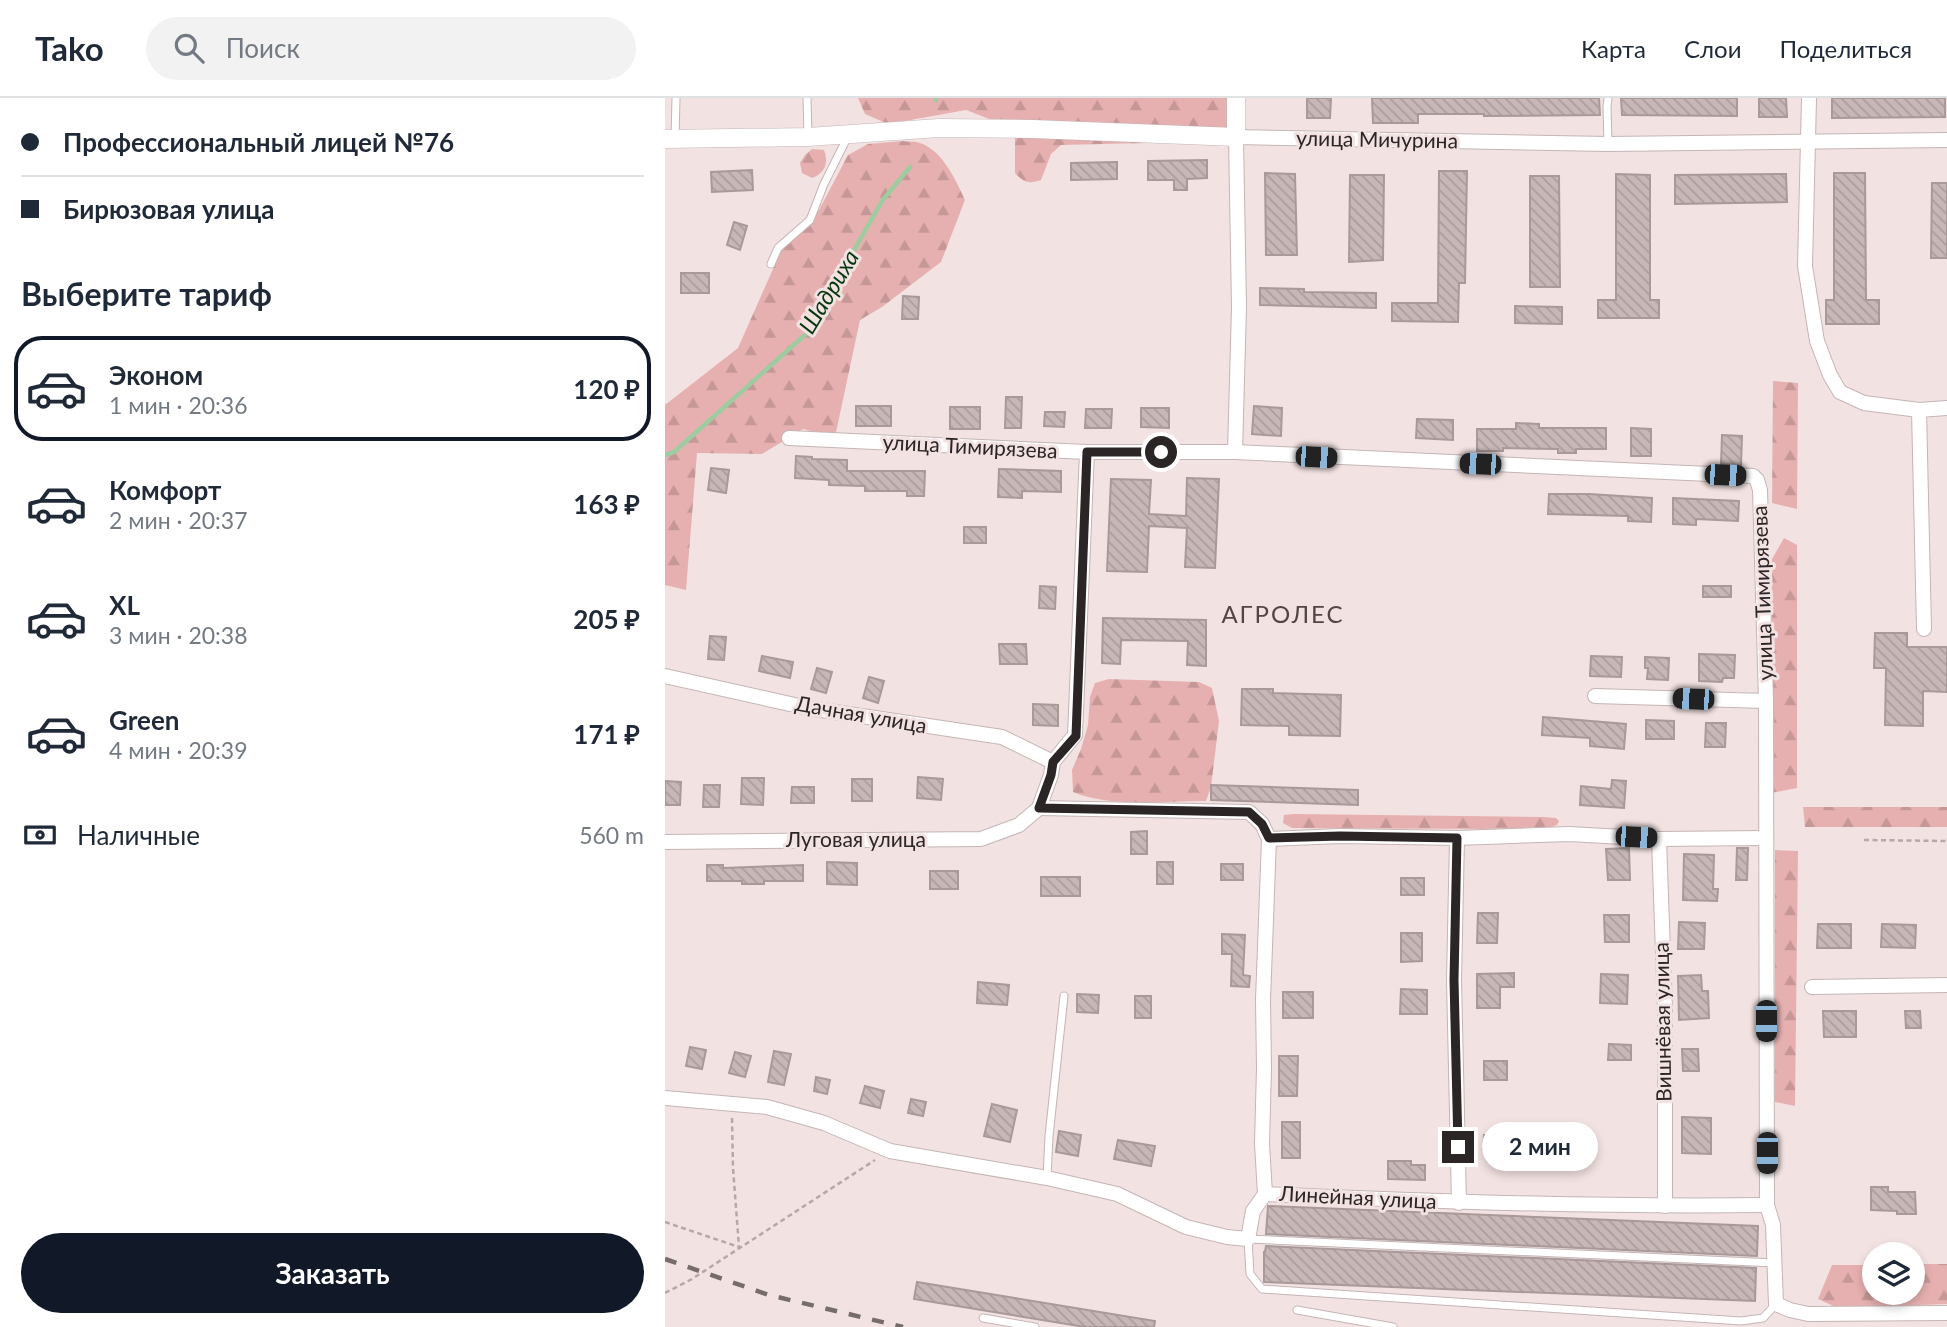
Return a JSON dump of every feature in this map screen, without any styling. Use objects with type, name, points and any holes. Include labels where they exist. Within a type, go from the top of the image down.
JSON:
[{"type":"street","points":[[1235,98],[1239,306],[1235,452]]},
{"type":"street","points":[[1809,98],[1805,266],[1817,341],[1830,375],[1840,392],[1864,403],[1919,410],[1947,408]]},
{"type":"street","name":"улица Мичурина","points":[[670,139],[808,137],[939,128],[1608,144],[1947,140]]},
{"type":"street","points":[[1919,410],[1924,629]]},
{"type":"street","name":"улица Тимирязева","points":[[789,438],[1087,452],[1235,452],[1753,476],[1760,489],[1766,701],[1767,1205],[1773,1225],[1776,1304]]},
{"type":"street","points":[[1087,452],[1076,736],[1053,762],[1039,808],[1249,812],[1262,824],[1269,838],[1263,1000],[1262,1144],[1265,1194]]},
{"type":"street","name":"Дачная улица","points":[[665,676],[808,708],[1002,737],[1053,762]]},
{"type":"street","points":[[1595,696],[1766,701]]},
{"type":"street","name":"Луговая улица","points":[[665,842],[981,839],[1019,825],[1039,808]]},
{"type":"street","points":[[1269,838],[1457,838],[1569,834],[1659,838],[1766,838]]},
{"type":"street","points":[[1457,838],[1454,980],[1459,1203]]},
{"type":"street","name":"Вишнёвая улица","points":[[1659,838],[1665,1010],[1665,1206]]},
{"type":"street","points":[[1812,987],[1947,985]]},
{"type":"street","points":[[665,1098],[767,1107],[824,1123],[890,1151],[1047,1178],[1117,1194],[1186,1227],[1248,1239]]},
{"type":"street","name":"Линейная улица","points":[[1248,1239],[1253,1211],[1265,1194],[1459,1203],[1767,1205]]},
{"type":"street","points":[[1776,1304],[1808,1314],[1947,1313]]},
{"type":"lane","points":[[670,139],[676,98]]},
{"type":"lane","points":[[807,98],[808,137]]},
{"type":"lane","points":[[1608,98],[1608,144]]},
{"type":"lane","points":[[771,264],[778,248],[810,220],[824,184],[849,134]]},
{"type":"lane","points":[[1047,1178],[1063,996]]},
{"type":"lane","points":[[1775,1263],[1248,1239],[1250,1274],[1262,1289],[1741,1321],[1763,1318],[1776,1304]]},
{"type":"lane","points":[[1297,1310],[1393,1327]]},
{"type":"lane","points":[[983,1318],[1035,1327]]},
{"type":"lane","points":[[1720,1327],[1728,1320]]},
{"type":"path","points":[[1864,840],[1947,841]]},
{"type":"path","points":[[732,1104],[733,1168],[739,1247]]},
{"type":"path","points":[[665,1293],[692,1279],[890,1151]]},
{"type":"path","points":[[665,1222],[739,1247]]},
{"type":"green space","points":[[858,98],[1229,98],[1231,141],[1061,145],[1051,154],[1041,180],[1030,182],[1024,181],[1015,173],[1015,129],[966,110],[888,124],[865,114]]},
{"type":"green space","points":[[903,141],[920,143],[935,152],[947,167],[965,200],[941,262],[882,307],[860,320],[835,437],[803,429],[762,454],[697,453],[686,590],[665,585],[665,405],[738,348],[781,251],[819,210],[848,155],[868,144]]},
{"type":"green space","points":[[812,149],[824,150],[826,159],[823,170],[812,178],[802,173],[800,163]]},
{"type":"green space","points":[[1773,381],[1798,383],[1797,509],[1772,503]]},
{"type":"green space","points":[[1784,538],[1797,545],[1797,788],[1771,793],[1772,559]]},
{"type":"green space","points":[[1109,679],[1199,682],[1212,688],[1219,721],[1211,787],[1206,801],[1121,802],[1073,792],[1072,770],[1088,725],[1090,697],[1095,683]]},
{"type":"green space","points":[[1803,807],[1947,807],[1947,827],[1805,827]]},
{"type":"green space","points":[[1284,815],[1544,817],[1556,818],[1559,821],[1551,827],[1484,829],[1292,828],[1283,823]]},
{"type":"green space","points":[[1775,850],[1798,851],[1795,1106],[1775,1102]]},
{"type":"green space","points":[[1925,1264],[1947,1264],[1947,1304],[1925,1305]]},
{"type":"green space","points":[[1832,1265],[1862,1265],[1862,1305],[1920,1305],[1838,1308],[1818,1299]]},
{"type":"building","points":[[1307,98],[1331,98],[1330,118],[1307,118]]},
{"type":"building","points":[[1372,98],[1599,98],[1600,115],[1418,114],[1418,123],[1373,123]]},
{"type":"building","points":[[1621,98],[1737,98],[1737,116],[1622,115]]},
{"type":"building","points":[[1759,98],[1786,98],[1787,117],[1759,117]]},
{"type":"building","points":[[1832,98],[1945,98],[1945,117],[1832,118]]},
{"type":"building","points":[[1207,160],[1207,178],[1187,179],[1187,190],[1174,190],[1174,180],[1148,180],[1148,161]]},
{"type":"building","points":[[1117,162],[1117,179],[1071,180],[1071,163]]},
{"type":"building","points":[[752,170],[753,190],[712,192],[711,172]]},
{"type":"building","points":[[1439,171],[1467,171],[1465,283],[1459,283],[1458,322],[1392,321],[1392,303],[1438,303]]},
{"type":"building","points":[[1265,173],[1295,174],[1297,255],[1266,255]]},
{"type":"building","points":[[1834,173],[1865,173],[1866,300],[1879,300],[1879,324],[1826,324],[1826,300],[1834,300]]},
{"type":"building","points":[[1616,174],[1650,175],[1650,300],[1659,300],[1659,318],[1598,318],[1598,300],[1616,300]]},
{"type":"building","points":[[1786,174],[1787,202],[1675,204],[1675,175]]},
{"type":"building","points":[[1350,175],[1384,175],[1383,260],[1349,262]]},
{"type":"building","points":[[1530,176],[1559,176],[1560,287],[1530,287]]},
{"type":"building","points":[[1932,183],[1947,183],[1947,258],[1931,258]]},
{"type":"building","points":[[734,222],[747,226],[740,250],[727,245]]},
{"type":"building","points":[[681,273],[709,273],[709,293],[681,293]]},
{"type":"building","points":[[1260,288],[1304,289],[1304,292],[1376,293],[1376,308],[1260,305]]},
{"type":"building","points":[[903,296],[919,297],[918,319],[902,319]]},
{"type":"building","points":[[1515,306],[1562,307],[1562,324],[1515,323]]},
{"type":"building","points":[[1006,397],[1022,397],[1021,428],[1005,428]]},
{"type":"building","points":[[856,406],[891,406],[891,426],[856,426]]},
{"type":"building","points":[[1254,406],[1282,408],[1281,436],[1252,434]]},
{"type":"building","points":[[950,407],[980,407],[980,429],[950,429]]},
{"type":"building","points":[[1141,408],[1169,408],[1169,428],[1141,427]]},
{"type":"building","points":[[1086,409],[1112,409],[1111,428],[1085,428]]},
{"type":"building","points":[[1045,412],[1065,412],[1064,427],[1044,426]]},
{"type":"building","points":[[1417,419],[1453,420],[1453,440],[1416,438]]},
{"type":"building","points":[[1516,423],[1539,424],[1539,428],[1606,428],[1606,449],[1576,449],[1576,453],[1558,453],[1558,449],[1503,448],[1503,451],[1477,451],[1477,429],[1516,429]]},
{"type":"building","points":[[1631,428],[1651,429],[1651,456],[1631,456]]},
{"type":"building","points":[[1722,435],[1742,436],[1741,465],[1721,464]]},
{"type":"building","points":[[796,456],[847,460],[847,471],[925,471],[924,496],[907,496],[907,491],[865,491],[865,486],[829,485],[829,480],[795,478]]},
{"type":"building","points":[[711,468],[729,470],[726,493],[708,490]]},
{"type":"building","points":[[999,469],[1061,471],[1061,492],[1022,491],[1022,498],[998,497]]},
{"type":"building","points":[[1187,478],[1219,479],[1215,568],[1185,567],[1187,528],[1149,526],[1147,572],[1107,571],[1111,479],[1151,480],[1149,514],[1186,516]]},
{"type":"building","points":[[1549,494],[1652,498],[1651,522],[1628,521],[1628,516],[1548,514]]},
{"type":"building","points":[[1673,498],[1739,501],[1738,521],[1696,519],[1696,525],[1673,524]]},
{"type":"building","points":[[964,527],[986,527],[986,543],[964,543]]},
{"type":"building","points":[[1040,586],[1056,587],[1055,609],[1039,608]]},
{"type":"building","points":[[1703,586],[1731,586],[1731,597],[1703,597]]},
{"type":"building","points":[[1103,618],[1206,620],[1206,666],[1187,665],[1188,641],[1121,640],[1120,664],[1102,663]]},
{"type":"building","points":[[1875,633],[1907,633],[1907,647],[1947,647],[1947,692],[1923,691],[1923,726],[1885,725],[1886,668],[1874,668]]},
{"type":"building","points":[[710,636],[726,637],[724,660],[708,659]]},
{"type":"building","points":[[999,644],[1026,644],[1027,664],[1000,664]]},
{"type":"building","points":[[1699,654],[1735,655],[1734,678],[1723,678],[1722,682],[1699,681]]},
{"type":"building","points":[[762,656],[793,662],[790,678],[759,671]]},
{"type":"building","points":[[1591,656],[1622,657],[1621,677],[1590,676]]},
{"type":"building","points":[[1645,657],[1669,658],[1668,680],[1647,679]]},
{"type":"building","points":[[817,668],[832,672],[826,693],[811,689]]},
{"type":"building","points":[[869,677],[884,681],[878,703],[863,698]]},
{"type":"building","points":[[1242,689],[1273,689],[1273,693],[1341,695],[1340,736],[1289,735],[1289,726],[1241,725]]},
{"type":"building","points":[[1033,704],[1058,705],[1058,726],[1033,725]]},
{"type":"building","points":[[1543,717],[1626,724],[1624,749],[1590,746],[1590,738],[1542,735]]},
{"type":"building","points":[[1646,720],[1674,721],[1674,739],[1646,739]]},
{"type":"building","points":[[1706,723],[1726,723],[1725,747],[1705,747]]},
{"type":"building","points":[[918,777],[943,779],[941,800],[917,798]]},
{"type":"building","points":[[742,778],[764,778],[763,805],[741,804]]},
{"type":"building","points":[[852,779],[872,779],[872,801],[852,801]]},
{"type":"building","points":[[1612,780],[1626,781],[1624,808],[1580,805],[1581,786],[1611,789]]},
{"type":"building","points":[[665,781],[681,782],[680,805],[665,805]]},
{"type":"building","points":[[704,785],[720,785],[719,807],[703,807]]},
{"type":"building","points":[[1211,785],[1358,790],[1358,805],[1211,800]]},
{"type":"building","points":[[792,787],[814,787],[814,803],[791,803]]},
{"type":"building","points":[[1147,831],[1147,854],[1131,854],[1131,832]]},
{"type":"building","points":[[1629,848],[1630,880],[1608,880],[1606,849]]},
{"type":"building","points":[[1737,848],[1748,848],[1747,880],[1736,880]]},
{"type":"building","points":[[1684,854],[1714,855],[1713,889],[1718,889],[1717,901],[1683,900]]},
{"type":"building","points":[[827,862],[857,863],[857,885],[827,884]]},
{"type":"building","points":[[1157,862],[1173,862],[1173,884],[1157,884]]},
{"type":"building","points":[[1221,864],[1243,864],[1243,880],[1221,880]]},
{"type":"building","points":[[707,865],[723,865],[723,868],[803,865],[803,881],[742,884],[742,881],[707,881]]},
{"type":"building","points":[[930,871],[958,871],[958,889],[930,889]]},
{"type":"building","points":[[1041,877],[1080,877],[1080,896],[1041,896]]},
{"type":"building","points":[[1401,878],[1424,878],[1424,895],[1401,895]]},
{"type":"building","points":[[1478,913],[1498,913],[1497,943],[1477,943]]},
{"type":"building","points":[[1604,915],[1629,915],[1629,942],[1605,942]]},
{"type":"building","points":[[1679,922],[1705,923],[1704,949],[1678,949]]},
{"type":"building","points":[[1818,924],[1851,924],[1851,948],[1817,948]]},
{"type":"building","points":[[1882,924],[1916,925],[1915,948],[1881,947]]},
{"type":"building","points":[[1401,933],[1422,933],[1422,961],[1401,962]]},
{"type":"building","points":[[1222,934],[1245,935],[1243,975],[1250,976],[1249,987],[1231,986],[1232,954],[1222,954]]},
{"type":"building","points":[[1514,973],[1514,987],[1500,987],[1500,1008],[1477,1008],[1477,974]]},
{"type":"building","points":[[1601,974],[1628,975],[1627,1004],[1600,1003]]},
{"type":"building","points":[[1701,975],[1702,991],[1708,991],[1709,1018],[1679,1020],[1678,976]]},
{"type":"building","points":[[978,982],[1009,985],[1007,1005],[977,1003]]},
{"type":"building","points":[[1401,989],[1427,990],[1427,1014],[1400,1014]]},
{"type":"building","points":[[1283,992],[1313,992],[1313,1018],[1283,1018]]},
{"type":"building","points":[[1077,994],[1099,995],[1098,1013],[1077,1012]]},
{"type":"building","points":[[1135,996],[1151,996],[1151,1018],[1135,1018]]},
{"type":"building","points":[[1823,1011],[1856,1011],[1856,1037],[1824,1037]]},
{"type":"building","points":[[1905,1011],[1920,1011],[1921,1028],[1906,1028]]},
{"type":"building","points":[[1609,1044],[1631,1045],[1631,1060],[1608,1060]]},
{"type":"building","points":[[690,1047],[706,1050],[702,1069],[686,1066]]},
{"type":"building","points":[[1682,1049],[1698,1049],[1699,1071],[1683,1071]]},
{"type":"building","points":[[774,1051],[791,1054],[784,1085],[768,1082]]},
{"type":"building","points":[[735,1052],[751,1056],[745,1077],[729,1073]]},
{"type":"building","points":[[1279,1056],[1298,1056],[1297,1096],[1279,1096]]},
{"type":"building","points":[[1484,1061],[1507,1061],[1507,1080],[1484,1080]]},
{"type":"building","points":[[816,1077],[830,1080],[827,1094],[814,1091]]},
{"type":"building","points":[[865,1086],[884,1091],[880,1108],[860,1103]]},
{"type":"building","points":[[911,1099],[926,1102],[923,1116],[908,1113]]},
{"type":"building","points":[[992,1104],[1017,1110],[1010,1142],[984,1136]]},
{"type":"building","points":[[1682,1117],[1711,1118],[1711,1154],[1682,1153]]},
{"type":"building","points":[[1282,1122],[1300,1122],[1300,1158],[1282,1158]]},
{"type":"building","points":[[1059,1131],[1081,1135],[1078,1156],[1056,1152]]},
{"type":"building","points":[[1484,1135],[1503,1135],[1503,1151],[1483,1150]]},
{"type":"building","points":[[1118,1140],[1155,1146],[1151,1166],[1114,1159]]},
{"type":"building","points":[[1388,1161],[1411,1161],[1411,1165],[1425,1165],[1425,1180],[1388,1179]]},
{"type":"building","points":[[1871,1187],[1888,1187],[1888,1192],[1915,1192],[1916,1214],[1871,1210]]},
{"type":"building","points":[[1268,1206],[1758,1226],[1757,1256],[1266,1234]]},
{"type":"building","points":[[1266,1246],[1756,1268],[1755,1301],[1264,1282]]},
{"type":"building","points":[[917,1282],[1155,1321],[1154,1327],[1085,1327],[914,1299]]},
{"type":"waterway","name":"Шадриха","points":[[665,455],[674,452],[806,334],[882,201],[910,167]]},
{"type":"railway","points":[[665,1259],[769,1295],[903,1327]]},
{"type":"district","name":"АГРОЛЕС","points":[[1283,615]]},
{"type":"route","points":[[1161,452],[1087,452],[1076,736],[1053,762],[1039,808],[1249,812],[1262,824],[1269,838],[1457,838],[1454,980],[1458,1147]]}]
